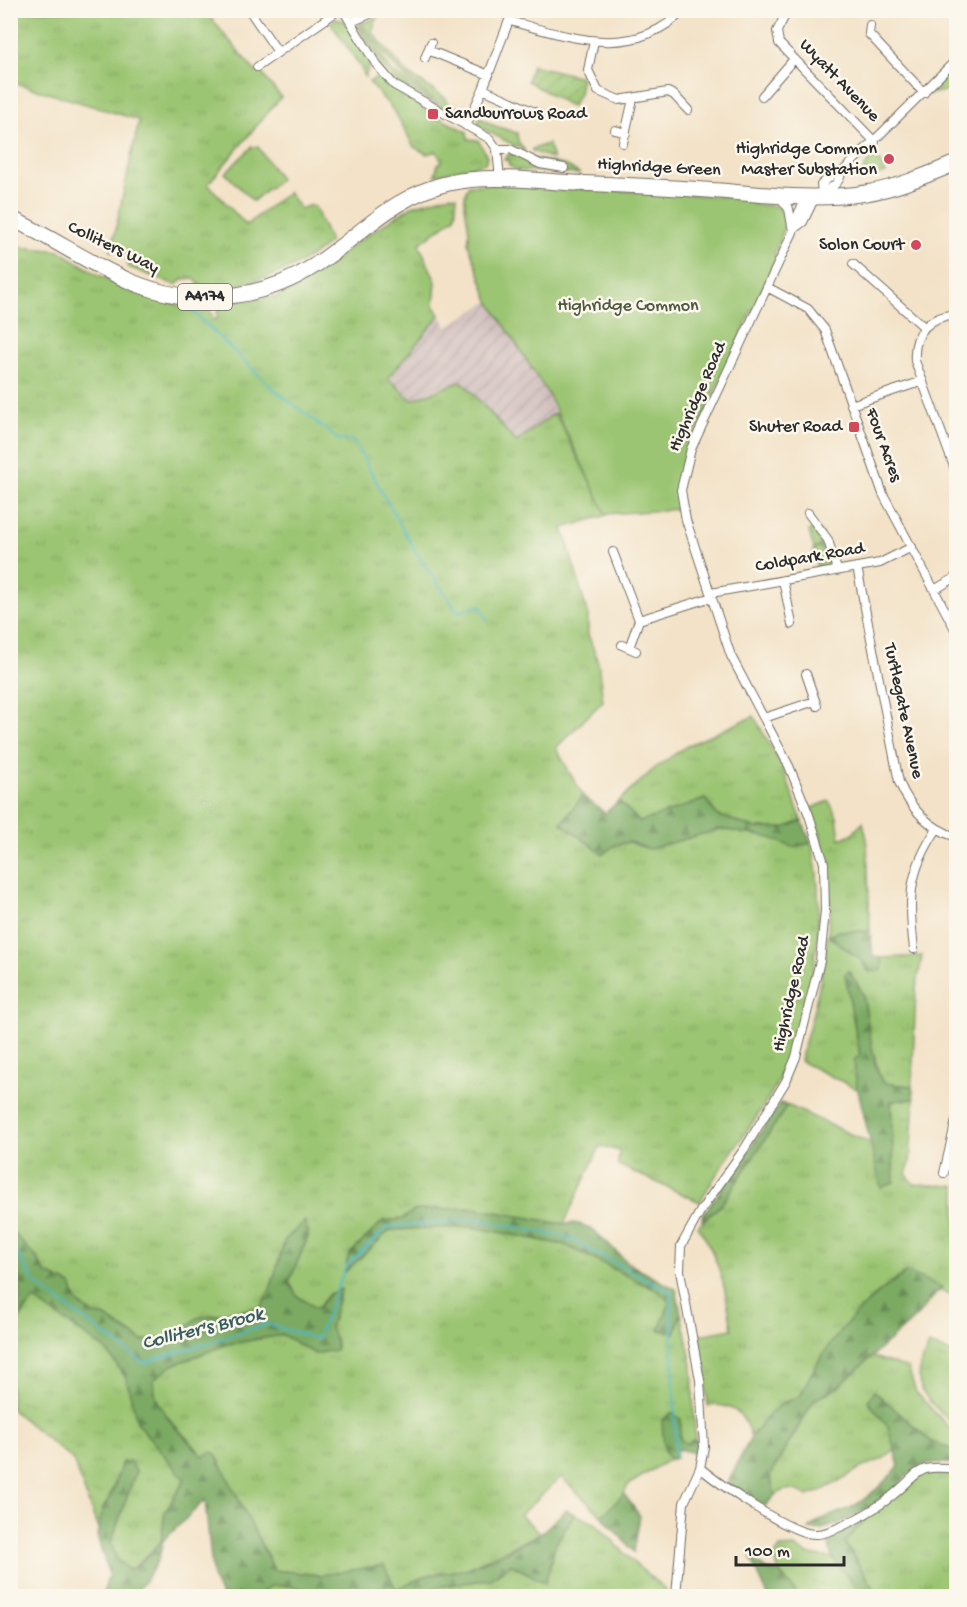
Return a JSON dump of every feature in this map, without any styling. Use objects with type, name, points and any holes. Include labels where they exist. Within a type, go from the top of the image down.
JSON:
[{"type":"highway","name":"A4174","points":[[819,193],[867,193],[957,164]]},
{"type":"highway","name":"Highridge Green","points":[[392,207],[411,196],[448,183],[500,179],[779,196],[819,193]]},
{"type":"highway","name":"Colliters Way","points":[[10,218],[135,284],[175,295],[217,297],[263,290],[295,277],[332,253],[392,207]]},
{"type":"street","points":[[249,10],[278,52]]},
{"type":"street","points":[[257,67],[339,10]]},
{"type":"street","points":[[344,10],[379,68],[394,85],[469,131],[490,139],[497,149],[500,179]]},
{"type":"street","points":[[351,22],[370,14],[371,10]]},
{"type":"street","points":[[469,131],[513,10]]},
{"type":"street","points":[[510,21],[594,41],[621,43],[642,38],[664,28],[684,10]]},
{"type":"street","name":"Wyatt Avenue","points":[[788,10],[777,31],[777,37],[794,59],[875,142]]},
{"type":"street","points":[[870,25],[869,34],[924,93]]},
{"type":"street","points":[[594,41],[588,70],[592,84],[611,99],[633,99],[668,92],[688,110]]},
{"type":"street","points":[[428,51],[489,75]]},
{"type":"street","points":[[762,96],[794,59]]},
{"type":"street","name":"Highridge Road","points":[[676,1596],[684,1503],[700,1468],[704,1448],[700,1380],[680,1271],[681,1246],[701,1210],[745,1148],[786,1081],[802,1038],[820,962],[825,911],[824,863],[819,846],[789,766],[731,656],[681,501],[683,478],[691,449],[766,287],[794,230],[802,222],[819,193],[821,185],[834,172],[841,173],[875,142],[957,60]]},
{"type":"street","points":[[483,89],[539,114]]},
{"type":"street","points":[[623,143],[633,99]]},
{"type":"street","points":[[615,130],[626,133]]},
{"type":"street","points":[[497,149],[510,149],[540,164],[564,168]]},
{"type":"street","points":[[779,196],[789,209],[794,230]]},
{"type":"street","points":[[853,264],[924,327]]},
{"type":"street","name":"Four Acres","points":[[766,287],[808,309],[821,324],[884,494],[957,631]]},
{"type":"street","points":[[957,314],[941,316],[924,327],[915,344],[914,352],[915,362],[957,472]]},
{"type":"street","points":[[851,405],[923,381]]},
{"type":"street","points":[[808,513],[828,540],[837,570]]},
{"type":"street","name":"Coldpark Road","points":[[639,620],[711,595],[880,563],[912,547]]},
{"type":"street","points":[[613,552],[639,620],[629,648]]},
{"type":"street","name":"Turtlegate Avenue","points":[[857,567],[899,782],[912,806],[937,829],[957,837]]},
{"type":"street","points":[[936,589],[957,577]]},
{"type":"street","points":[[783,580],[792,624]]},
{"type":"street","points":[[764,718],[816,703],[806,674]]},
{"type":"street","points":[[914,949],[909,913],[910,888],[918,863],[937,829]]},
{"type":"street","points":[[957,1017],[957,1066]]},
{"type":"street","points":[[944,1173],[957,1120]]},
{"type":"street","points":[[700,1468],[745,1501],[804,1533],[816,1535],[831,1532],[888,1500],[919,1471],[933,1466],[957,1469]]},
{"type":"shaded area","points":[[489,301],[548,394],[555,413],[516,442],[462,381],[437,388],[412,400],[388,378],[440,315],[447,327]]},
{"type":"shaded area","points":[[11,1275],[19,1277],[20,1298],[11,1317]]},
{"type":"green space","points":[[10,11],[205,11],[255,71],[262,74],[281,97],[208,184],[246,225],[288,192],[300,209],[311,205],[315,207],[330,242],[301,263],[270,276],[236,284],[201,287],[194,278],[183,279],[176,285],[128,267],[126,256],[116,250],[111,251],[139,120],[11,82]]},
{"type":"green space","points":[[377,18],[372,32],[407,73],[447,99],[446,102],[466,113],[456,115],[403,75],[382,52],[361,23]]},
{"type":"green space","points":[[335,19],[345,21],[371,62],[365,77],[330,22]]},
{"type":"green space","points":[[359,24],[391,70],[442,109],[396,82],[383,67],[358,28]]},
{"type":"green space","points":[[532,65],[582,77],[579,93],[572,107],[527,81]]},
{"type":"green space","points":[[956,67],[956,79],[945,91],[929,94]]},
{"type":"green space","points":[[379,77],[430,113],[467,132],[468,139],[478,140],[487,156],[485,163],[435,175],[438,164],[442,162],[436,151],[427,154],[414,147],[395,112],[369,82]]},
{"type":"green space","points":[[479,117],[492,125],[517,133],[518,141],[525,151],[478,126]]},
{"type":"green space","points":[[548,144],[553,159],[532,151],[532,149]]},
{"type":"green space","points":[[252,147],[258,147],[280,179],[253,201],[225,173]]},
{"type":"green space","points":[[873,152],[886,173],[859,179]]},
{"type":"green space","points":[[510,153],[567,166],[580,174],[516,170],[509,165],[508,160],[504,160]]},
{"type":"green space","name":"Highridge Common","points":[[497,184],[737,197],[753,201],[753,204],[778,206],[782,212],[784,224],[782,236],[774,254],[777,256],[683,461],[678,495],[679,509],[606,514],[548,394],[489,301],[468,243],[469,228],[465,199],[469,185]]},
{"type":"green space","points":[[450,195],[457,196],[455,217],[419,244],[436,282],[434,305],[440,315],[388,378],[412,400],[462,381],[516,442],[555,413],[607,515],[563,528],[588,615],[588,634],[598,662],[603,701],[556,748],[583,796],[561,823],[615,845],[629,842],[649,849],[720,829],[772,838],[792,847],[811,843],[817,873],[817,939],[805,1008],[782,1072],[768,1099],[700,1202],[618,1165],[619,1151],[600,1146],[564,1224],[472,1208],[416,1210],[402,1219],[383,1221],[348,1256],[346,1271],[390,1230],[473,1227],[565,1245],[658,1291],[671,1302],[659,1330],[675,1333],[681,1313],[692,1365],[695,1439],[686,1444],[680,1439],[681,1419],[664,1451],[670,1459],[628,1485],[624,1494],[602,1516],[561,1477],[520,1515],[541,1533],[466,1569],[428,1575],[396,1589],[342,1574],[320,1575],[274,1570],[232,1496],[203,1456],[164,1412],[154,1392],[152,1380],[173,1365],[227,1344],[283,1335],[315,1354],[329,1350],[336,1342],[330,1328],[341,1290],[329,1294],[317,1309],[297,1296],[289,1282],[308,1237],[305,1222],[285,1240],[271,1287],[261,1307],[197,1318],[177,1336],[142,1341],[104,1316],[94,1316],[77,1302],[71,1285],[45,1273],[37,1258],[11,1231],[11,246],[60,251],[97,274],[146,296],[182,306],[210,309],[213,320],[218,318],[217,312],[224,302],[276,297],[327,267],[355,243],[412,206]]},
{"type":"green space","points":[[815,528],[823,535],[818,538],[821,546],[814,549],[809,531]]},
{"type":"green space","points":[[821,547],[824,554],[829,552],[832,567],[817,568],[813,550]]},
{"type":"green space","points":[[754,716],[783,769],[802,821],[784,828],[755,828],[717,815],[705,799],[640,823],[617,803],[656,767],[687,746]]},
{"type":"green space","points":[[583,796],[605,813],[619,801],[640,822],[705,799],[717,815],[755,828],[784,828],[802,821],[811,843],[792,847],[772,838],[721,829],[649,849],[629,842],[615,845],[603,854],[561,823]]},
{"type":"green space","points":[[829,801],[837,817],[840,839],[852,834],[863,822],[867,839],[870,931],[839,931],[829,936],[860,959],[869,972],[881,970],[882,958],[922,956],[916,989],[912,1086],[888,1084],[881,1080],[849,971],[845,974],[860,1055],[856,1082],[859,1090],[800,1061],[823,966],[830,902],[828,870],[822,839],[810,809]]},
{"type":"green space","points":[[839,931],[870,931],[873,957],[882,958],[882,970],[869,972],[860,959],[828,936]]},
{"type":"green space","points":[[849,971],[863,994],[875,1064],[881,1080],[889,1084],[912,1086],[914,1099],[891,1101],[894,1182],[881,1188],[856,1082],[854,1060],[860,1055],[845,974]]},
{"type":"green space","points":[[914,1099],[910,1163],[906,1174],[914,1184],[956,1186],[956,1296],[939,1291],[942,1288],[907,1272],[874,1297],[845,1326],[820,1359],[801,1394],[796,1399],[783,1402],[750,1436],[745,1421],[736,1411],[724,1406],[708,1406],[699,1335],[732,1329],[717,1263],[698,1226],[721,1205],[787,1105],[872,1144],[881,1187],[893,1182],[891,1101]]},
{"type":"green space","points":[[781,1103],[787,1105],[721,1205],[702,1220],[703,1215]]},
{"type":"green space","points":[[472,1208],[564,1224],[584,1225],[600,1236],[630,1264],[676,1289],[681,1313],[675,1333],[659,1330],[670,1302],[658,1291],[565,1245],[473,1227],[390,1230],[345,1272],[348,1256],[383,1221],[402,1219],[416,1210]]},
{"type":"green space","points":[[305,1221],[308,1236],[289,1282],[297,1296],[317,1309],[329,1294],[341,1289],[330,1328],[336,1342],[336,1350],[315,1354],[283,1335],[228,1344],[173,1365],[153,1380],[158,1402],[164,1412],[203,1456],[211,1452],[216,1454],[274,1570],[320,1575],[384,1565],[396,1589],[428,1575],[466,1569],[500,1555],[541,1533],[566,1510],[575,1514],[556,1543],[545,1583],[511,1564],[491,1579],[437,1587],[418,1596],[314,1596],[311,1591],[290,1586],[271,1586],[257,1596],[221,1596],[213,1579],[205,1500],[162,1542],[156,1564],[132,1596],[102,1596],[109,1575],[97,1536],[103,1508],[112,1494],[122,1462],[130,1461],[136,1471],[111,1543],[117,1560],[130,1570],[140,1564],[161,1542],[165,1512],[185,1480],[138,1424],[126,1378],[106,1350],[34,1299],[11,1331],[11,1317],[20,1298],[19,1277],[11,1258],[11,1231],[37,1258],[45,1273],[71,1285],[77,1302],[94,1315],[104,1316],[142,1341],[177,1336],[197,1318],[261,1307],[271,1287],[285,1240]]},
{"type":"green space","points":[[907,1272],[942,1287],[916,1317],[838,1387],[814,1400],[770,1475],[775,1495],[765,1506],[747,1498],[727,1484],[748,1444],[767,1417],[779,1406],[801,1394],[820,1359],[845,1326],[874,1297]]},
{"type":"green space","points":[[34,1299],[106,1350],[126,1378],[138,1424],[185,1480],[165,1512],[161,1542],[130,1571],[117,1560],[111,1543],[136,1471],[122,1462],[103,1513],[99,1531],[73,1460],[11,1409],[11,1331]]},
{"type":"green space","points":[[929,1345],[956,1354],[956,1428],[928,1399],[920,1383],[919,1373],[922,1360]]},
{"type":"green space","points":[[870,1356],[908,1368],[916,1392],[956,1435],[956,1451],[932,1442],[874,1391],[868,1401],[888,1427],[895,1448],[882,1459],[815,1494],[808,1496],[795,1490],[788,1490],[775,1495],[770,1476],[814,1400],[838,1387]]},
{"type":"green space","points":[[874,1391],[932,1442],[956,1451],[956,1464],[924,1464],[910,1473],[885,1497],[859,1513],[826,1528],[809,1529],[819,1521],[861,1502],[899,1466],[888,1427],[868,1401]]},
{"type":"green space","points":[[671,1413],[681,1419],[680,1439],[686,1444],[697,1440],[696,1453],[678,1449],[674,1459],[670,1459],[664,1451],[662,1420]]},
{"type":"green space","points":[[933,1470],[956,1472],[956,1596],[879,1596],[845,1543],[863,1522],[897,1490]]},
{"type":"green space","points":[[624,1494],[640,1516],[634,1552],[602,1516]]},
{"type":"green space","points":[[575,1514],[597,1524],[634,1563],[664,1588],[669,1596],[418,1596],[437,1587],[491,1579],[511,1564],[545,1583],[556,1543]]},
{"type":"green space","points":[[868,1515],[845,1543],[879,1596],[864,1596],[832,1558],[827,1537]]},
{"type":"green space","points":[[794,1547],[810,1555],[832,1558],[864,1596],[799,1596],[779,1572],[774,1556],[780,1548]]},
{"type":"green space","points":[[751,1558],[768,1570],[779,1572],[799,1596],[768,1596]]},
{"type":"green space","points":[[271,1586],[290,1586],[311,1591],[314,1596],[257,1596]]},
{"type":"waterway","points":[[184,303],[270,386],[339,440],[353,440],[415,551],[458,612],[481,605],[487,621]]},
{"type":"waterway","name":"Colliter's Brook","points":[[10,1243],[35,1283],[143,1363],[268,1324],[317,1339],[346,1266],[388,1227],[475,1219],[566,1237],[671,1292],[676,1458]]},
{"type":"place","name":"Sandburrows Road","points":[[433,114]]},
{"type":"place","name":"Highridge Common Master Substation","points":[[889,159]]},
{"type":"place","name":"Solon Court","points":[[916,245]]},
{"type":"place","name":"Shuter Road","points":[[854,427]]}]
